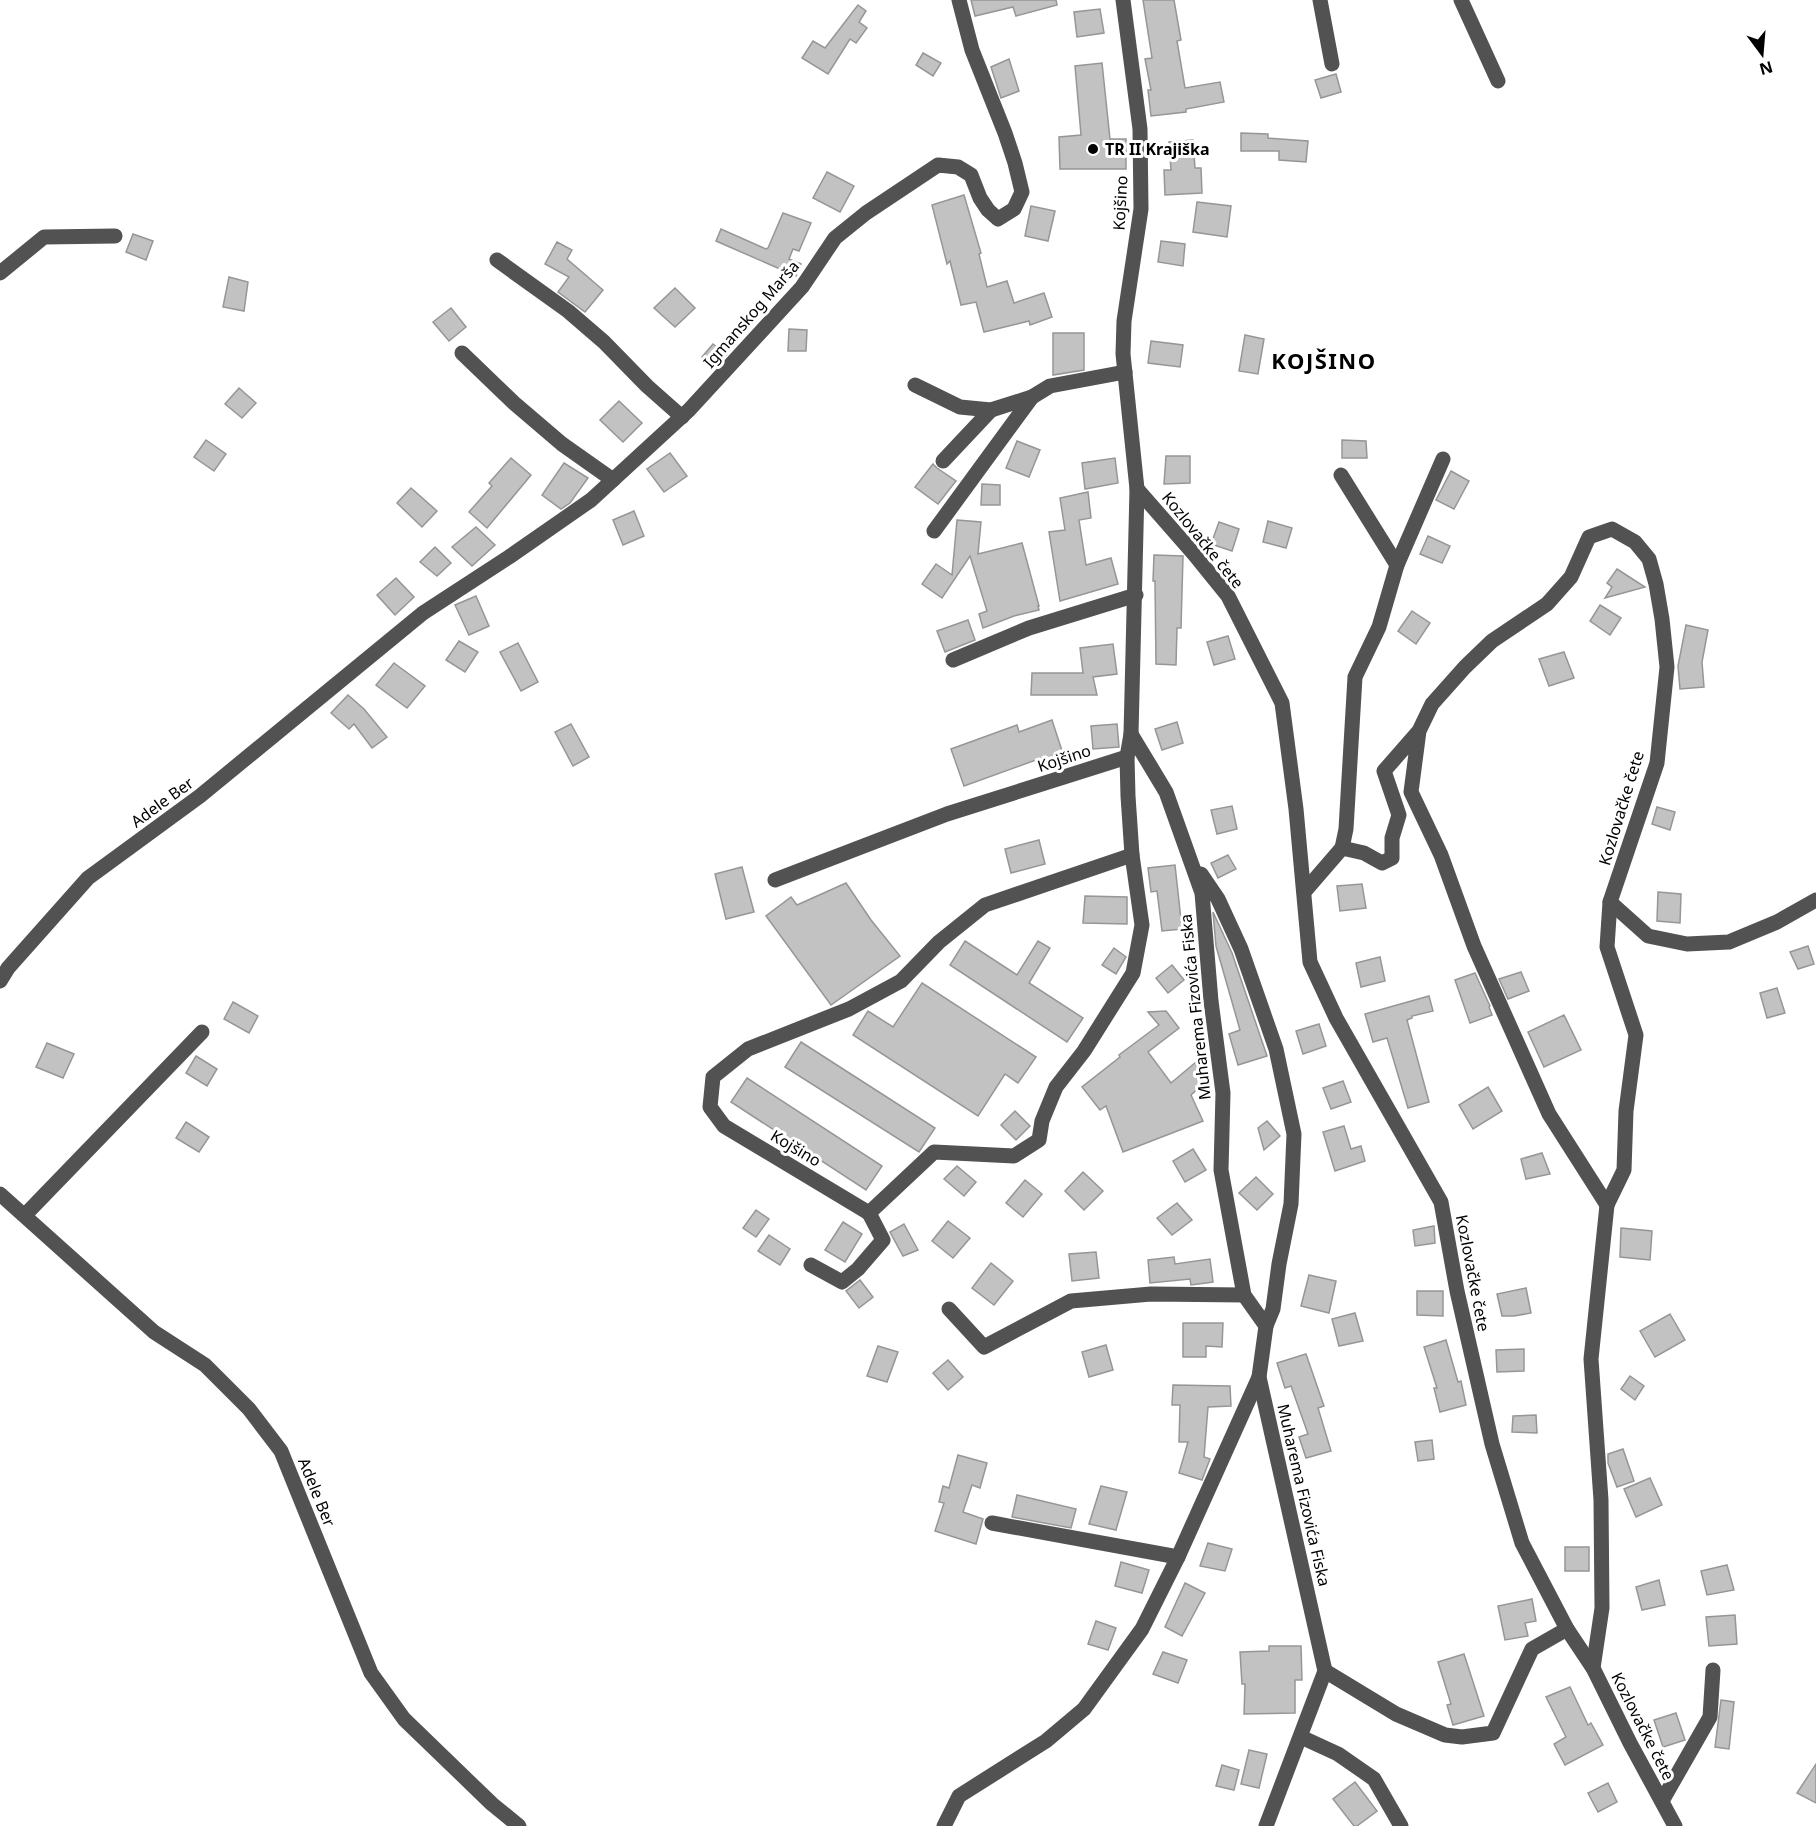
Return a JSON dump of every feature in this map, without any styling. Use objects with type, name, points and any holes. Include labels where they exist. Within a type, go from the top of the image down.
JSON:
[{"type":"street","name":"Igmanskog Marša","points":[[359,665],[423,613],[591,501],[682,417],[802,287],[835,238],[866,213],[938,165],[958,167],[971,175],[980,198],[998,219],[1014,209],[1022,192],[1015,163],[972,50],[958,0]]},
{"type":"street","name":"Kojšino","points":[[1123,0],[1140,129],[1141,208],[1124,321],[1125,372],[1137,489],[1131,734],[1127,757],[1132,855],[1142,925],[1133,973],[1084,1052],[1056,1087],[1042,1121],[1039,1140],[1014,1156],[934,1152],[869,1213],[724,1126],[710,1107],[713,1077],[748,1049],[849,1009],[901,981],[939,942],[985,905],[1132,855]]},
{"type":"street","points":[[1320,0],[1332,64]]},
{"type":"street","points":[[1461,0],[1498,81]]},
{"type":"street","points":[[0,273],[44,237],[115,236]]},
{"type":"street","points":[[497,260],[568,311],[604,342],[647,386],[682,417]]},
{"type":"street","points":[[462,353],[562,444],[613,480]]},
{"type":"street","points":[[915,385],[960,407],[991,410],[1032,397],[1050,386],[1125,372]]},
{"type":"street","points":[[934,531],[1032,397]]},
{"type":"street","points":[[943,460],[991,410]]},
{"type":"street","points":[[1304,892],[1342,848],[1346,829],[1355,677],[1379,627],[1398,565],[1443,459]]},
{"type":"street","points":[[1341,475],[1398,565]]},
{"type":"street","name":"Kozlovačke čete","points":[[1137,489],[1228,596],[1282,703],[1296,809],[1310,962],[1341,1027],[1441,1202],[1457,1291],[1491,1444],[1522,1543],[1567,1629],[1593,1668],[1675,1826]]},
{"type":"street","name":"Kozlovačke čete","points":[[1342,848],[1364,853],[1382,863],[1392,858],[1392,838],[1399,815],[1384,771],[1419,731],[1432,704],[1492,641],[1547,604],[1571,577],[1589,537],[1612,529],[1635,542],[1649,559],[1656,584],[1667,667],[1657,763],[1610,902],[1607,947],[1636,1035],[1626,1112],[1624,1170],[1607,1205],[1592,1359],[1601,1500],[1602,1608],[1593,1668]]},
{"type":"street","points":[[953,660],[1029,628],[1136,595]]},
{"type":"street","name":"Adele Ber","points":[[0,981],[8,968],[88,878],[200,796],[359,665]]},
{"type":"street","name":"Kozlovačke čete","points":[[1419,731],[1411,792],[1441,855],[1474,946],[1550,1114],[1607,1205]]},
{"type":"street","name":"Muharema Fizovića Fiska","points":[[1131,734],[1166,792],[1202,893],[1211,1000],[1223,1093],[1221,1170],[1244,1295],[1266,1326]]},
{"type":"street","name":"Kojšino","points":[[775,880],[946,814],[1127,757]]},
{"type":"street","name":"Muharema Fizovića Fiska","points":[[1191,859],[1218,899],[1241,949],[1276,1049],[1294,1134],[1291,1204],[1273,1309],[1266,1326],[1260,1377],[1325,1671]]},
{"type":"street","points":[[1610,902],[1647,936],[1687,944],[1729,942],[1777,922],[1816,900]]},
{"type":"street","points":[[25,1215],[202,1032]]},
{"type":"street","name":"Adele Ber","points":[[0,1194],[154,1332],[205,1365],[249,1409],[281,1451],[371,1673],[404,1719],[492,1804],[519,1826]]},
{"type":"street","points":[[811,1265],[842,1282],[858,1269],[883,1240],[869,1213]]},
{"type":"street","points":[[949,1309],[984,1347],[1071,1301],[1151,1294],[1244,1295]]},
{"type":"street","points":[[944,1826],[959,1796],[1046,1741],[1084,1708],[1142,1629],[1178,1557],[1260,1377]]},
{"type":"street","points":[[992,1523],[1178,1557]]},
{"type":"street","points":[[1266,1826],[1325,1671],[1396,1714],[1445,1735],[1462,1737],[1493,1733],[1532,1649],[1567,1629]]},
{"type":"street","name":"Kozlovačke čete","points":[[1662,1801],[1710,1717],[1713,1670]]},
{"type":"street","points":[[1301,1737],[1338,1754],[1374,1779],[1401,1826]]},
{"type":"building","points":[[971,0],[1056,0],[1057,5],[1016,16],[1013,7],[975,16]]},
{"type":"building","points":[[1143,0],[1174,0],[1181,40],[1177,41],[1185,88],[1220,82],[1224,102],[1186,109],[1186,112],[1151,116],[1148,90],[1151,90],[1145,59],[1152,58]]},
{"type":"building","points":[[858,5],[866,11],[859,22],[867,28],[856,43],[850,39],[828,74],[802,58],[813,41],[825,48]]},
{"type":"building","points":[[1100,9],[1104,33],[1077,37],[1074,12]]},
{"type":"building","points":[[923,53],[941,63],[933,76],[916,65]]},
{"type":"building","points":[[1009,59],[1019,91],[1001,98],[991,67]]},
{"type":"building","points":[[1102,63],[1110,139],[1126,139],[1126,169],[1060,169],[1059,137],[1081,135],[1075,66]]},
{"type":"building","points":[[1336,74],[1341,92],[1321,98],[1315,80]]},
{"type":"building","points":[[1241,133],[1268,134],[1268,138],[1308,141],[1306,162],[1279,160],[1279,151],[1241,151]]},
{"type":"building","points":[[1193,140],[1195,168],[1201,168],[1202,193],[1165,195],[1164,170],[1171,170],[1169,142]]},
{"type":"building","points":[[827,172],[854,186],[840,212],[813,198]]},
{"type":"building","points":[[964,195],[981,253],[979,254],[987,287],[1007,281],[1014,303],[1044,293],[1052,317],[1030,325],[1029,321],[984,332],[976,302],[961,305],[950,261],[947,264],[932,205]]},
{"type":"building","points":[[1197,202],[1231,206],[1227,237],[1193,232]]},
{"type":"building","points":[[1031,206],[1055,211],[1048,241],[1025,236]]},
{"type":"building","points":[[783,213],[811,223],[799,251],[793,249],[789,259],[801,264],[796,276],[716,241],[721,229],[766,249]]},
{"type":"building","points":[[133,234],[153,241],[146,260],[126,252]]},
{"type":"building","points":[[1161,241],[1185,244],[1183,266],[1158,262]]},
{"type":"building","points":[[557,242],[572,250],[567,259],[603,290],[585,312],[558,292],[569,277],[545,264]]},
{"type":"building","points":[[229,277],[248,282],[244,311],[223,307]]},
{"type":"building","points":[[675,288],[695,308],[675,327],[654,308]]},
{"type":"building","points":[[451,308],[466,327],[449,341],[433,322]]},
{"type":"building","points":[[789,329],[807,330],[806,351],[788,351]]},
{"type":"building","points":[[1053,333],[1084,333],[1084,370],[1053,375]]},
{"type":"building","points":[[1245,335],[1264,339],[1258,374],[1239,371]]},
{"type":"building","points":[[1151,341],[1183,345],[1180,367],[1148,363]]},
{"type":"building","points":[[713,344],[727,354],[715,367],[702,357]]},
{"type":"building","points":[[239,388],[256,403],[242,418],[225,404]]},
{"type":"building","points":[[619,401],[642,423],[623,442],[600,420]]},
{"type":"building","points":[[206,440],[226,454],[214,471],[194,457]]},
{"type":"building","points":[[1342,440],[1366,441],[1367,458],[1342,458]]},
{"type":"building","points":[[1017,441],[1040,450],[1029,477],[1006,468]]},
{"type":"building","points":[[670,453],[687,476],[664,492],[647,469]]},
{"type":"building","points":[[1166,456],[1190,456],[1190,483],[1164,484]]},
{"type":"building","points":[[511,458],[531,475],[487,528],[469,512],[492,486],[489,483]]},
{"type":"building","points":[[1115,458],[1118,483],[1085,489],[1082,463]]},
{"type":"building","points":[[564,463],[588,478],[570,503],[561,509],[542,495]]},
{"type":"building","points":[[933,464],[956,481],[938,504],[915,487]]},
{"type":"building","points":[[1451,471],[1469,481],[1454,509],[1436,500]]},
{"type":"building","points":[[982,484],[1000,485],[1000,505],[981,505]]},
{"type":"building","points":[[411,488],[437,511],[422,527],[397,503]]},
{"type":"building","points":[[1088,492],[1091,518],[1079,520],[1086,565],[1111,558],[1118,584],[1060,601],[1049,532],[1065,530],[1060,498]]},
{"type":"building","points":[[634,511],[644,536],[623,545],[613,520]]},
{"type":"building","points":[[957,520],[981,522],[978,554],[1022,543],[1039,610],[1014,616],[983,628],[979,614],[987,611],[970,556],[942,598],[922,584],[936,564],[952,575]]},
{"type":"building","points":[[1268,521],[1292,528],[1286,548],[1263,542]]},
{"type":"building","points":[[1219,522],[1239,529],[1232,551],[1211,544]]},
{"type":"building","points":[[476,527],[495,545],[472,566],[452,547]]},
{"type":"building","points":[[1428,536],[1450,546],[1442,563],[1420,554]]},
{"type":"building","points":[[435,547],[451,563],[437,576],[420,562]]},
{"type":"building","points":[[1154,555],[1183,556],[1181,628],[1177,628],[1176,665],[1156,664]]},
{"type":"building","points":[[1617,569],[1645,587],[1605,598],[1612,587],[1607,583]]},
{"type":"building","points":[[396,578],[414,597],[395,615],[377,595]]},
{"type":"building","points":[[476,596],[489,626],[469,635],[455,605]]},
{"type":"building","points":[[1600,605],[1621,618],[1610,635],[1590,621]]},
{"type":"building","points":[[1412,611],[1430,623],[1416,644],[1398,631]]},
{"type":"building","points":[[968,620],[975,640],[945,652],[937,631]]},
{"type":"building","points":[[1686,625],[1708,630],[1702,662],[1704,687],[1680,689],[1678,666]]},
{"type":"building","points":[[1228,636],[1235,659],[1214,665],[1207,642]]},
{"type":"building","points":[[459,641],[478,652],[465,672],[446,660]]},
{"type":"building","points":[[518,643],[538,682],[521,691],[500,652]]},
{"type":"building","points":[[1113,644],[1117,674],[1093,677],[1097,695],[1031,695],[1032,673],[1083,673],[1080,648]]},
{"type":"building","points":[[1564,652],[1574,678],[1549,686],[1539,659]]},
{"type":"building","points":[[394,663],[425,686],[407,708],[376,685]]},
{"type":"building","points":[[348,695],[364,709],[387,737],[372,748],[354,724],[349,729],[331,713]]},
{"type":"building","points":[[1052,720],[1066,763],[1051,768],[1047,756],[964,786],[951,749],[1017,725],[1019,732]]},
{"type":"building","points":[[1177,722],[1183,743],[1162,750],[1155,729]]},
{"type":"building","points":[[571,724],[589,757],[573,766],[555,732]]},
{"type":"building","points":[[1117,724],[1119,747],[1093,749],[1091,726]]},
{"type":"building","points":[[1232,806],[1237,829],[1217,834],[1211,810]]},
{"type":"building","points":[[1657,807],[1675,812],[1670,830],[1652,824]]},
{"type":"building","points":[[1039,840],[1045,864],[1011,873],[1005,849]]},
{"type":"building","points":[[1228,855],[1236,869],[1218,878],[1211,863]]},
{"type":"building","points":[[1175,865],[1182,929],[1162,931],[1157,891],[1151,892],[1148,868]]},
{"type":"building","points":[[742,867],[754,912],[726,919],[715,874]]},
{"type":"building","points":[[846,883],[871,920],[900,956],[831,1005],[766,916],[791,897],[797,905]]},
{"type":"building","points":[[1362,884],[1366,908],[1340,911],[1337,886]]},
{"type":"building","points":[[1658,892],[1681,894],[1680,923],[1657,921]]},
{"type":"building","points":[[1085,896],[1127,897],[1127,924],[1083,923]]},
{"type":"building","points":[[1213,912],[1232,953],[1267,1056],[1238,1065],[1229,1034],[1240,1030],[1216,946]]},
{"type":"building","points":[[965,941],[1017,975],[1038,941],[1050,948],[1029,983],[1083,1018],[1067,1042],[950,965]]},
{"type":"building","points":[[1808,946],[1814,964],[1798,969],[1790,952]]},
{"type":"building","points":[[1114,948],[1126,957],[1116,974],[1102,965]]},
{"type":"building","points":[[1380,957],[1385,981],[1361,987],[1356,963]]},
{"type":"building","points":[[1172,965],[1184,980],[1168,993],[1156,978]]},
{"type":"building","points":[[1521,972],[1529,991],[1508,999],[1499,979]]},
{"type":"building","points":[[1475,973],[1492,1015],[1470,1023],[1455,980]]},
{"type":"building","points":[[922,983],[1036,1057],[1018,1083],[1005,1074],[978,1116],[853,1035],[868,1011],[893,1027]]},
{"type":"building","points":[[1777,988],[1785,1013],[1767,1018],[1760,993]]},
{"type":"building","points":[[1429,996],[1433,1011],[1412,1016],[1407,1020],[1429,1102],[1408,1108],[1387,1038],[1373,1042],[1365,1014]]},
{"type":"building","points":[[233,1002],[258,1016],[249,1033],[224,1019]]},
{"type":"building","points":[[1166,1011],[1179,1028],[1148,1052],[1171,1083],[1196,1062],[1210,1078],[1191,1095],[1203,1121],[1123,1152],[1106,1106],[1100,1110],[1082,1087],[1159,1025],[1148,1012]]},
{"type":"building","points":[[1564,1015],[1581,1050],[1544,1067],[1528,1032]]},
{"type":"building","points":[[1319,1024],[1326,1046],[1303,1054],[1296,1031]]},
{"type":"building","points":[[801,1042],[935,1128],[919,1152],[785,1067]]},
{"type":"building","points":[[47,1043],[74,1054],[63,1078],[36,1067]]},
{"type":"building","points":[[196,1056],[217,1069],[207,1086],[186,1073]]},
{"type":"building","points":[[747,1078],[882,1166],[866,1190],[731,1102]]},
{"type":"building","points":[[1343,1081],[1351,1102],[1331,1109],[1323,1088]]},
{"type":"building","points":[[1488,1087],[1502,1111],[1473,1129],[1459,1105]]},
{"type":"building","points":[[1015,1111],[1030,1126],[1016,1140],[1001,1125]]},
{"type":"building","points":[[1267,1121],[1280,1136],[1264,1150],[1258,1128]]},
{"type":"building","points":[[186,1122],[209,1137],[199,1152],[176,1138]]},
{"type":"building","points":[[1344,1126],[1351,1149],[1361,1146],[1365,1161],[1335,1171],[1323,1132]]},
{"type":"building","points":[[1193,1149],[1206,1170],[1185,1182],[1173,1161]]},
{"type":"building","points":[[1542,1153],[1550,1174],[1526,1179],[1521,1159]]},
{"type":"building","points":[[957,1166],[976,1182],[964,1196],[944,1179]]},
{"type":"building","points":[[1083,1172],[1103,1191],[1084,1210],[1065,1191]]},
{"type":"building","points":[[1256,1177],[1273,1194],[1257,1210],[1239,1193]]},
{"type":"building","points":[[1025,1180],[1042,1194],[1023,1217],[1006,1203]]},
{"type":"building","points":[[1177,1203],[1192,1220],[1172,1235],[1157,1218]]},
{"type":"building","points":[[756,1210],[769,1219],[756,1237],[743,1228]]},
{"type":"building","points":[[948,1221],[970,1238],[953,1258],[932,1241]]},
{"type":"building","points":[[843,1222],[862,1234],[845,1262],[825,1250]]},
{"type":"building","points":[[904,1224],[918,1250],[903,1256],[890,1232]]},
{"type":"building","points":[[1434,1226],[1435,1243],[1415,1246],[1413,1230]]},
{"type":"building","points":[[1621,1228],[1652,1231],[1650,1260],[1620,1257]]},
{"type":"building","points":[[769,1235],[790,1249],[780,1265],[758,1251]]},
{"type":"building","points":[[1096,1252],[1099,1278],[1072,1281],[1069,1254]]},
{"type":"building","points":[[1174,1257],[1175,1264],[1210,1259],[1213,1282],[1191,1285],[1190,1279],[1150,1283],[1148,1260]]},
{"type":"building","points":[[991,1263],[1013,1281],[994,1305],[972,1288]]},
{"type":"building","points":[[1309,1275],[1336,1281],[1329,1313],[1301,1306]]},
{"type":"building","points":[[860,1280],[873,1297],[859,1308],[846,1291]]},
{"type":"building","points":[[1526,1288],[1531,1313],[1502,1316],[1497,1294]]},
{"type":"building","points":[[1417,1291],[1443,1291],[1443,1316],[1417,1315]]},
{"type":"building","points":[[1355,1313],[1363,1341],[1339,1346],[1332,1319]]},
{"type":"building","points":[[1670,1314],[1685,1340],[1655,1357],[1640,1331]]},
{"type":"building","points":[[1183,1323],[1223,1323],[1222,1347],[1206,1346],[1206,1357],[1183,1357]]},
{"type":"building","points":[[1446,1340],[1458,1382],[1461,1381],[1466,1405],[1440,1412],[1434,1388],[1437,1388],[1424,1347]]},
{"type":"building","points":[[1106,1345],[1113,1370],[1089,1377],[1082,1352]]},
{"type":"building","points":[[878,1346],[898,1352],[887,1382],[867,1376]]},
{"type":"building","points":[[1524,1349],[1524,1371],[1497,1372],[1496,1350]]},
{"type":"building","points":[[1306,1354],[1324,1406],[1318,1408],[1331,1451],[1306,1458],[1299,1437],[1308,1434],[1291,1386],[1285,1388],[1277,1363]]},
{"type":"building","points":[[948,1360],[963,1377],[948,1390],[933,1373]]},
{"type":"building","points":[[1630,1376],[1644,1386],[1635,1400],[1621,1389]]},
{"type":"building","points":[[1173,1385],[1230,1386],[1231,1406],[1208,1407],[1204,1457],[1210,1459],[1202,1480],[1179,1473],[1188,1442],[1179,1442],[1180,1405],[1172,1405]]},
{"type":"building","points":[[1536,1415],[1537,1433],[1512,1432],[1513,1416]]},
{"type":"building","points":[[1432,1440],[1434,1459],[1418,1461],[1415,1442]]},
{"type":"building","points":[[1623,1449],[1634,1481],[1617,1487],[1608,1463],[1608,1454]]},
{"type":"building","points":[[958,1455],[987,1463],[980,1488],[972,1485],[963,1512],[983,1519],[976,1544],[935,1531],[944,1503],[939,1502],[943,1486],[949,1488]]},
{"type":"building","points":[[1650,1478],[1662,1505],[1636,1517],[1624,1489]]},
{"type":"building","points":[[1101,1486],[1127,1492],[1116,1530],[1089,1524]]},
{"type":"building","points":[[1017,1495],[1076,1509],[1071,1528],[1012,1517]]},
{"type":"building","points":[[1208,1543],[1232,1549],[1225,1571],[1200,1566]]},
{"type":"building","points":[[1565,1547],[1589,1547],[1589,1571],[1565,1571]]},
{"type":"building","points":[[1121,1562],[1149,1570],[1142,1593],[1115,1586]]},
{"type":"building","points":[[1727,1565],[1734,1590],[1707,1595],[1701,1571]]},
{"type":"building","points":[[1659,1580],[1665,1605],[1642,1610],[1636,1587]]},
{"type":"building","points":[[1185,1583],[1205,1593],[1182,1636],[1165,1627]]},
{"type":"building","points":[[1532,1599],[1536,1621],[1525,1623],[1528,1636],[1505,1640],[1498,1606]]},
{"type":"building","points":[[1735,1615],[1737,1644],[1709,1646],[1706,1617]]},
{"type":"building","points":[[1096,1621],[1116,1628],[1108,1650],[1088,1644]]},
{"type":"building","points":[[1269,1646],[1301,1646],[1302,1680],[1295,1680],[1295,1713],[1244,1714],[1245,1684],[1242,1684],[1240,1652],[1269,1651]]},
{"type":"building","points":[[1163,1652],[1187,1660],[1178,1683],[1153,1674]]},
{"type":"building","points":[[1464,1654],[1484,1716],[1453,1725],[1447,1705],[1451,1704],[1438,1662]]},
{"type":"building","points":[[1570,1687],[1588,1725],[1591,1723],[1603,1745],[1565,1765],[1554,1744],[1566,1737],[1546,1697]]},
{"type":"building","points":[[1721,1700],[1734,1702],[1729,1749],[1715,1747]]},
{"type":"building","points":[[1676,1713],[1685,1740],[1663,1747],[1654,1720]]},
{"type":"building","points":[[1249,1750],[1267,1754],[1259,1788],[1241,1784]]},
{"type":"building","points":[[1816,1764],[1816,1803],[1797,1793]]},
{"type":"building","points":[[1222,1765],[1239,1770],[1234,1790],[1216,1786]]},
{"type":"building","points":[[1355,1782],[1377,1811],[1357,1826],[1354,1826],[1333,1799]]},
{"type":"building","points":[[1608,1783],[1617,1802],[1598,1812],[1588,1793]]},
{"type":"place","name":"TR II Krajiška","points":[[1093,149]]},
{"type":"district","name":"KOJŠINO","points":[[1324,360]]}]
